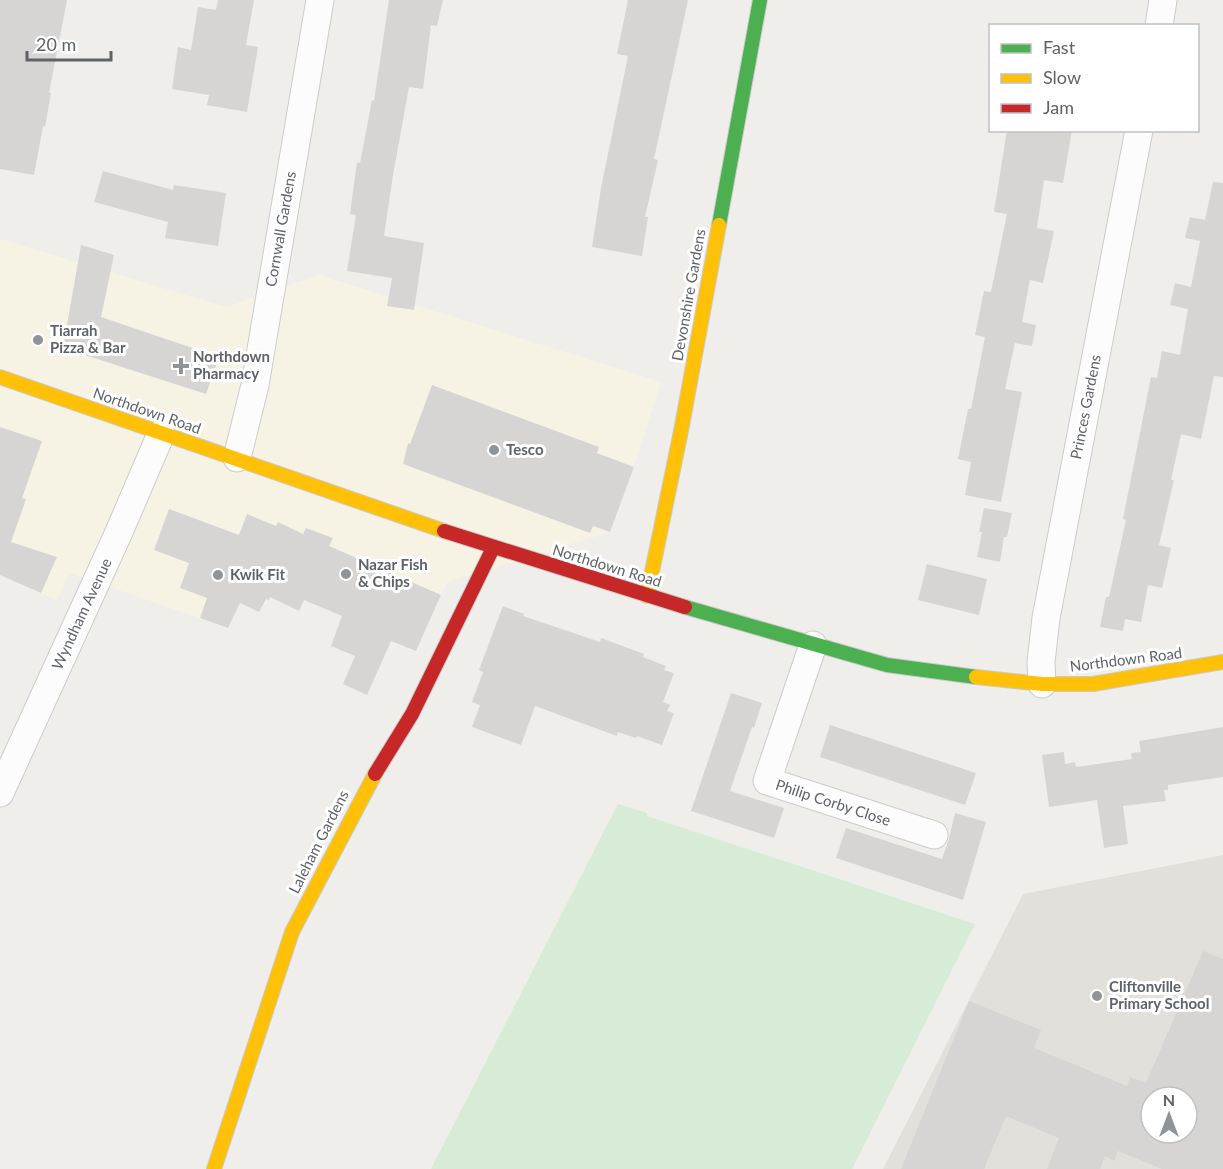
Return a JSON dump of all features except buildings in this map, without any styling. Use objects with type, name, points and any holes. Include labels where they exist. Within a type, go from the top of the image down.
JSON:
[{"type":"main road","name":"Devonshire Gardens","points":[[647,596],[681,431],[760,0]]},
{"type":"main road","name":"Northdown Road","points":[[0,377],[493,548],[647,596],[887,665],[995,680],[1042,684],[1093,684],[1161,675],[1223,662]]},
{"type":"main road","name":"Laleham Gardens","points":[[214,1169],[291,932],[366,788],[412,714],[493,548]]},
{"type":"street","name":"Cornwall Gardens","points":[[237,458],[255,385],[320,0]]},
{"type":"street","points":[[1159,24],[1163,0]]},
{"type":"street","name":"Princes Gardens","points":[[1042,684],[1041,662],[1046,618],[1138,132]]},
{"type":"street","name":"Wyndham Avenue","points":[[0,793],[124,522],[161,434]]},
{"type":"street","name":"Philip Corby Close","points":[[813,645],[766,781],[934,835]]},
{"type":"shaded area","points":[[0,239],[226,307],[319,275],[661,382],[610,532],[447,582],[426,630],[261,557],[228,628],[70,573],[57,600],[0,575]]},
{"type":"shaded area","name":"Cliftonville Primary School","points":[[1223,855],[1223,1169],[883,1169],[1023,894]]},
{"type":"green space","points":[[618,804],[647,813],[647,816],[975,924],[852,1169],[431,1169]]},
{"type":"traffic: fast","points":[[719,225],[760,0]]},
{"type":"traffic: fast","points":[[685,607],[887,665],[976,677]]},
{"type":"traffic: slow","points":[[647,596],[681,431],[719,225]]},
{"type":"traffic: slow","points":[[0,377],[444,531]]},
{"type":"traffic: slow","points":[[976,677],[1042,684],[1093,684],[1223,662]]},
{"type":"traffic: slow","points":[[214,1169],[292,932],[375,774]]},
{"type":"traffic: jam","points":[[444,531],[685,607]]},
{"type":"traffic: jam","points":[[375,774],[412,714],[493,548]]},
{"type":"place","name":"Tiarrah Pizza & Bar","points":[[38,340]]},
{"type":"place","name":"Northdown Pharmacy","points":[[181,366]]},
{"type":"place","name":"Tesco","points":[[494,450]]},
{"type":"place","name":"Nazar Fish & Chips","points":[[346,574]]},
{"type":"place","name":"Kwik Fit","points":[[218,575]]},
{"type":"place","name":"Cliftonville Primary School","points":[[1097,996]]}]
